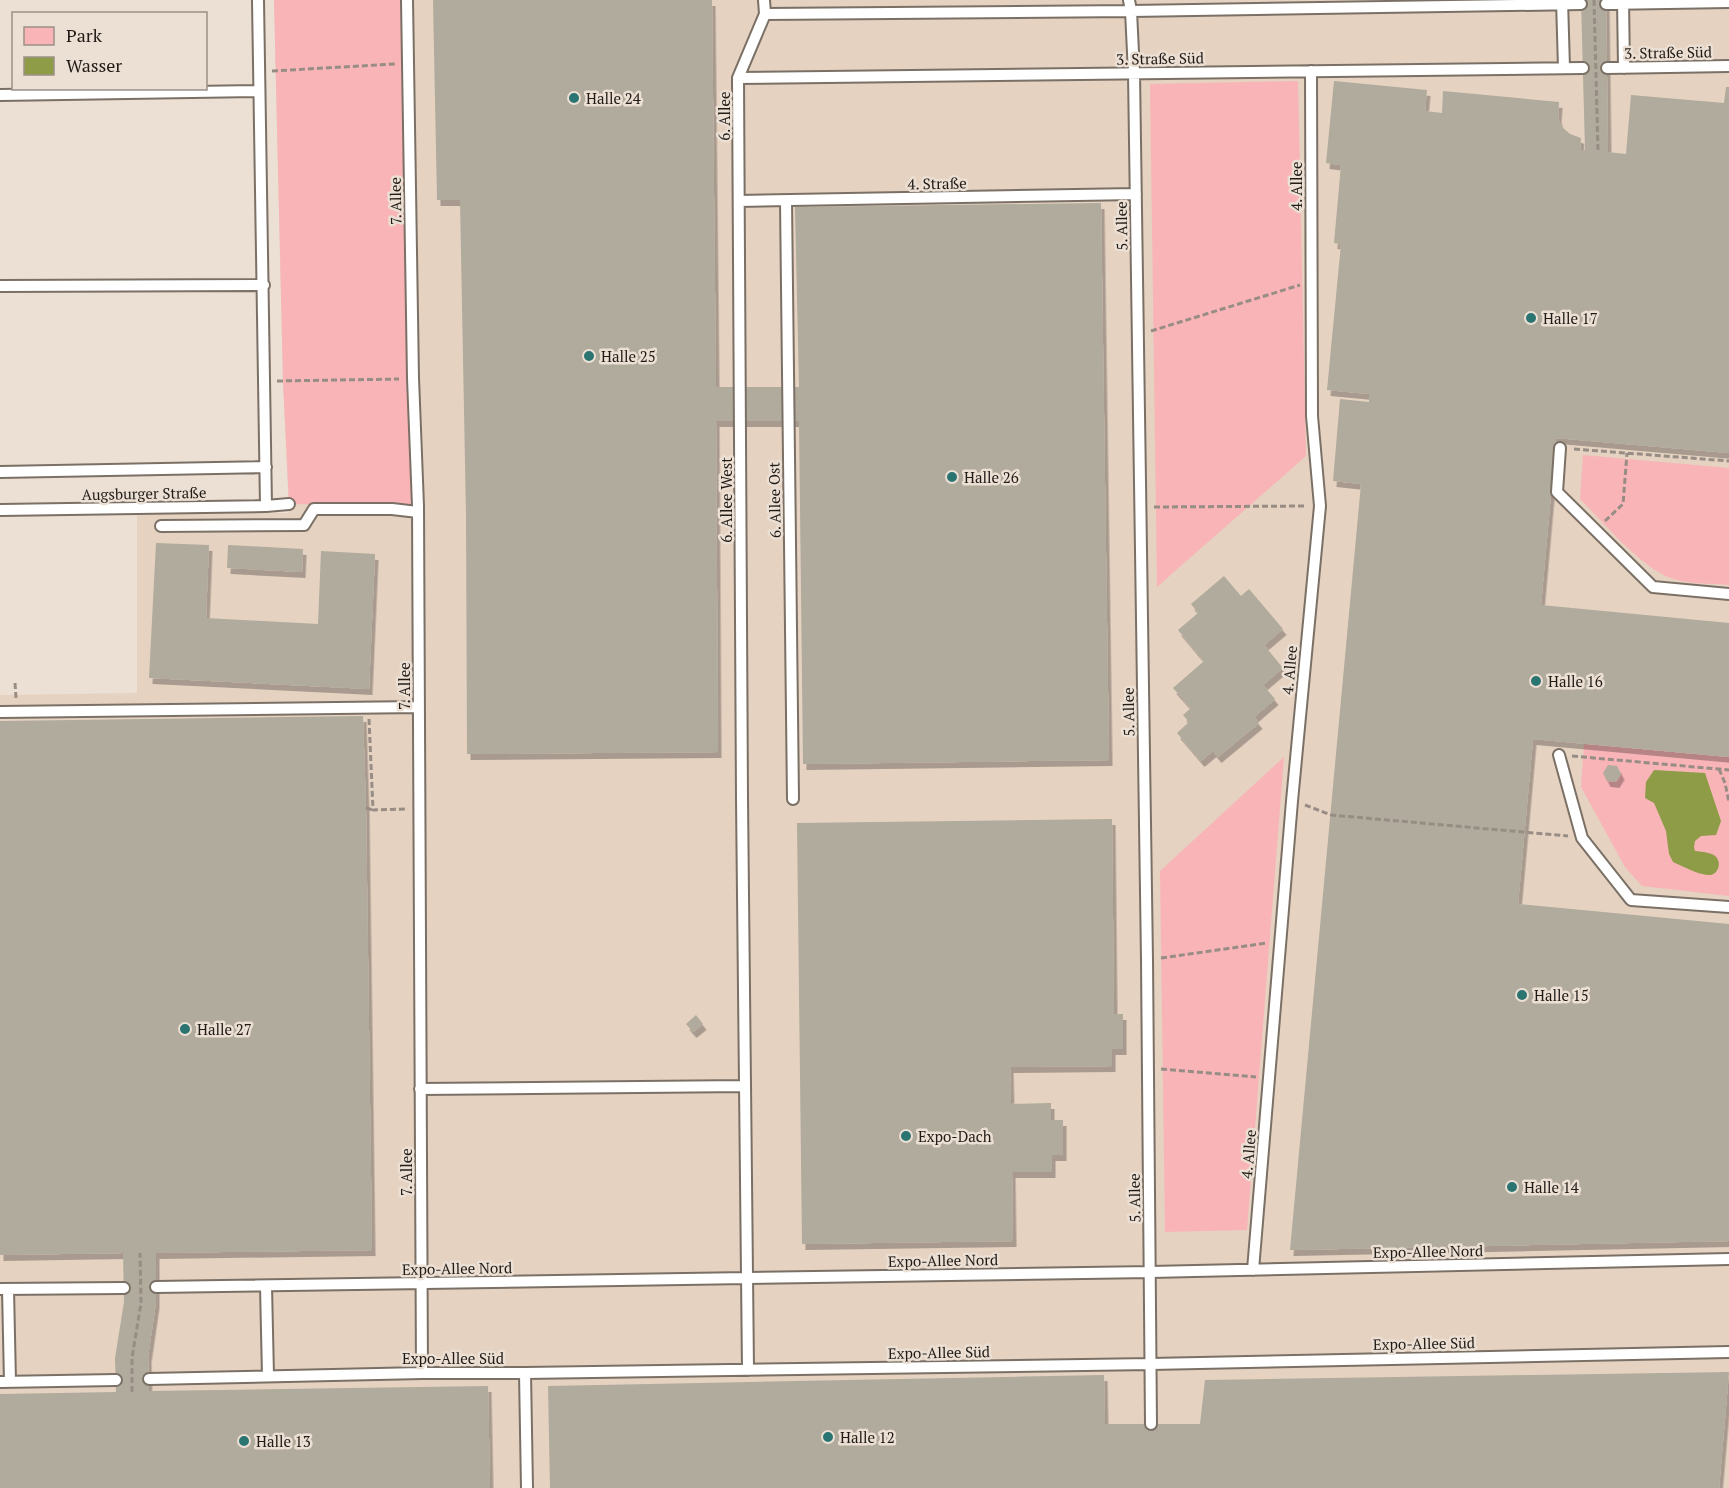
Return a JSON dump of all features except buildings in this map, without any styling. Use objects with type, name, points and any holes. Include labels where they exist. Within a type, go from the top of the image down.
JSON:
[{"type":"lane","points":[[258,0],[266,506]]},
{"type":"lane","name":"7. Allee","points":[[407,0],[413,378],[418,512],[422,1373]]},
{"type":"lane","name":"6. Allee","points":[[739,201],[738,78],[765,14],[764,0]]},
{"type":"lane","name":"5. Allee","points":[[1129,0],[1134,73],[1136,194],[1151,1424]]},
{"type":"lane","points":[[765,14],[1131,12],[1563,2],[1581,4]]},
{"type":"lane","points":[[1563,2],[1564,68]]},
{"type":"lane","points":[[1623,2],[1624,68]]},
{"type":"lane","points":[[1606,4],[1729,2]]},
{"type":"lane","name":"3. Straße Süd","points":[[1607,68],[1729,66]]},
{"type":"lane","name":"3. Straße Süd","points":[[738,78],[1582,68]]},
{"type":"lane","name":"4. Allee","points":[[1253,1270],[1292,801],[1320,506],[1312,416],[1311,71]]},
{"type":"lane","points":[[0,95],[259,91]]},
{"type":"lane","name":"4. Straße","points":[[739,201],[1136,194]]},
{"type":"lane","name":"6. Allee West","points":[[739,201],[748,1370]]},
{"type":"lane","name":"6. Allee Ost","points":[[786,201],[793,799]]},
{"type":"lane","points":[[0,286],[264,285]]},
{"type":"lane","points":[[1560,448],[1557,492],[1653,586],[1729,594]]},
{"type":"lane","points":[[0,472],[266,467]]},
{"type":"lane","name":"Augsburger Straße","points":[[0,510],[289,504]]},
{"type":"lane","points":[[160,526],[304,525],[314,509],[392,509],[418,512]]},
{"type":"lane","points":[[0,712],[419,707]]},
{"type":"lane","points":[[1559,755],[1582,838],[1631,900],[1729,907]]},
{"type":"lane","points":[[420,1089],[745,1086]]},
{"type":"lane","name":"Expo-Allee Nord","points":[[156,1287],[1150,1272],[1729,1259]]},
{"type":"lane","points":[[266,1286],[268,1376]]},
{"type":"lane","points":[[116,1380],[5,1382],[4,1289],[124,1288]]},
{"type":"lane","name":"Expo-Allee Süd","points":[[149,1379],[422,1373],[1151,1364],[1729,1352]]},
{"type":"lane","points":[[525,1373],[527,1488]]},
{"type":"path","points":[[1594,0],[1598,151]]},
{"type":"path","points":[[259,72],[408,63]]},
{"type":"path","points":[[1138,335],[1312,281]]},
{"type":"path","points":[[265,382],[413,378]]},
{"type":"path","points":[[1560,448],[1729,461]]},
{"type":"path","points":[[1595,529],[1623,504],[1627,453]]},
{"type":"path","points":[[1140,507],[1320,506]]},
{"type":"path","points":[[368,707],[373,810]]},
{"type":"path","points":[[1559,755],[1729,770]]},
{"type":"path","points":[[1719,769],[1729,802]]},
{"type":"path","points":[[1292,801],[1331,815],[1582,838]]},
{"type":"path","points":[[366,808],[373,810],[419,809]]},
{"type":"path","points":[[1147,960],[1280,941]]},
{"type":"path","points":[[1147,1068],[1270,1078]]},
{"type":"path","points":[[132,1392],[132,1358],[141,1303],[140,1253]]},
{"type":"shaded area","points":[[274,0],[1729,0],[1729,1488],[0,1488],[0,695],[137,693],[137,514],[289,513],[283,381]]},
{"type":"green space","points":[[274,0],[407,0],[418,506],[289,504],[283,381]]},
{"type":"green space","points":[[1298,81],[1306,456],[1157,587],[1150,84]]},
{"type":"green space","points":[[1583,455],[1729,468],[1729,585],[1675,580],[1657,571],[1633,553],[1580,499]]},
{"type":"green space","points":[[1584,744],[1729,757],[1729,896],[1642,886],[1625,867],[1581,787]]},
{"type":"green space","points":[[1284,757],[1247,1230],[1165,1232],[1160,871]]},
{"type":"water","points":[[1654,770],[1705,773],[1721,821],[1716,835],[1701,836],[1695,841],[1694,847],[1695,851],[1710,853],[1717,858],[1718,867],[1713,874],[1700,874],[1673,862],[1669,854],[1666,831],[1654,803],[1645,798],[1646,782]]},
{"type":"place","name":"Halle 24","points":[[574,98]]},
{"type":"place","name":"Halle 17","points":[[1531,318]]},
{"type":"place","name":"Halle 25","points":[[589,356]]},
{"type":"place","name":"Halle 26","points":[[952,477]]},
{"type":"place","name":"Halle 16","points":[[1536,681]]},
{"type":"place","name":"Halle 15","points":[[1522,995]]},
{"type":"place","name":"Halle 27","points":[[185,1029]]},
{"type":"place","name":"Expo-Dach","points":[[906,1136]]},
{"type":"place","name":"Halle 14","points":[[1512,1187]]},
{"type":"place","name":"Halle 12","points":[[828,1437]]},
{"type":"place","name":"Halle 13","points":[[244,1441]]}]
